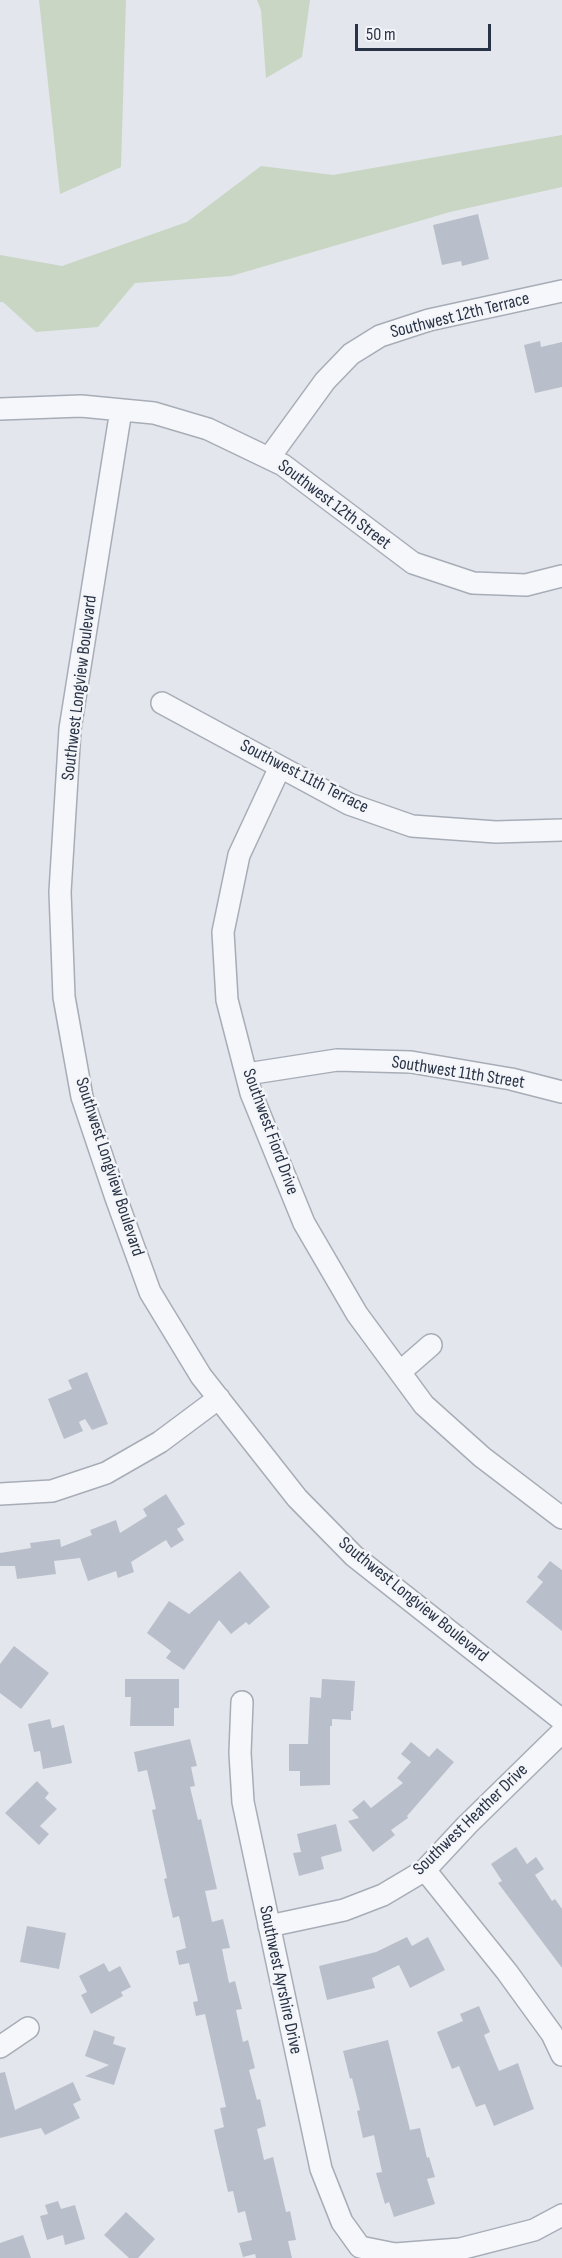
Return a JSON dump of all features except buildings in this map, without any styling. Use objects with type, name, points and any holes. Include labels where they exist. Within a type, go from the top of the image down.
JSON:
[{"type":"street","name":"Southwest 12th Terrace","points":[[269,458],[326,381],[351,354],[380,336],[429,320],[562,291]]},
{"type":"street","name":"Southwest 12th Street","points":[[0,409],[81,406],[154,413],[208,429],[284,465],[412,563],[473,583],[526,585],[562,576]]},
{"type":"street","name":"Southwest Longview Boulevard","points":[[121,410],[70,729],[60,892],[64,997],[82,1097],[150,1292],[201,1376],[297,1498],[354,1556],[562,1720]]},
{"type":"street","name":"Southwest 11th Terrace","points":[[162,702],[349,804],[412,826],[496,832],[562,830]]},
{"type":"street","name":"Southwest Fiord Drive","points":[[280,766],[239,855],[223,932],[227,1000],[252,1093],[304,1223],[357,1314],[424,1405],[482,1457],[562,1518]]},
{"type":"street","name":"Southwest 11th Street","points":[[247,1074],[337,1060],[411,1062],[511,1079],[562,1092]]},
{"type":"street","points":[[400,1372],[431,1345]]},
{"type":"street","points":[[0,1494],[52,1491],[106,1473],[160,1442],[219,1398]]},
{"type":"street","name":"Southwest Ayrshire Drive","points":[[242,1702],[240,1753],[243,1802],[321,2169],[342,2222],[360,2247],[395,2254],[460,2249],[534,2229],[562,2216]]},
{"type":"street","name":"Southwest Heather Drive","points":[[269,1926],[344,1910],[383,1895],[425,1870],[467,1825],[562,1732]]},
{"type":"street","points":[[425,1870],[507,1972],[552,2034],[562,2055]]},
{"type":"street","points":[[0,2047],[28,2028]]},
{"type":"green space","points":[[39,0],[126,0],[121,167],[60,194]]},
{"type":"green space","points":[[257,0],[310,0],[302,57],[266,78],[261,10]]},
{"type":"green space","points":[[562,135],[562,187],[450,212],[231,276],[135,283],[98,327],[36,332],[3,302],[0,302],[0,255],[62,266],[187,222],[261,166],[333,175]]}]
